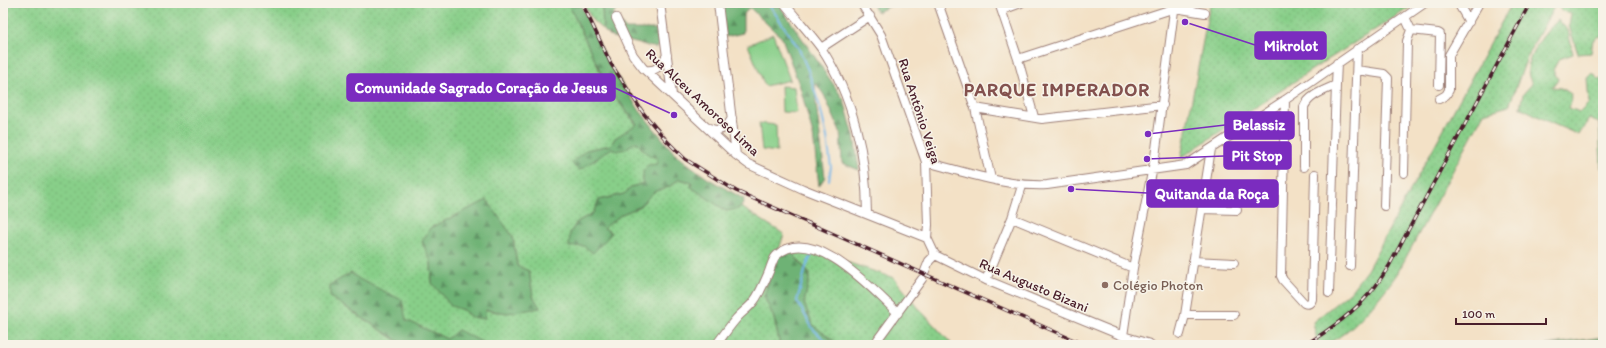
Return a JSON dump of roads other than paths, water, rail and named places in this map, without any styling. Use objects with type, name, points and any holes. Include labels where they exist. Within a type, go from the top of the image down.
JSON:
[{"type":"street","points":[[660,3],[672,95]]},
{"type":"street","points":[[718,3],[736,155]]},
{"type":"street","points":[[784,3],[821,48],[847,101],[857,134],[866,178],[867,214]]},
{"type":"street","name":"Rua Antônio Veiga","points":[[861,3],[881,35],[926,162],[927,238],[935,256]]},
{"type":"street","points":[[938,3],[975,108],[991,179]]},
{"type":"street","points":[[1021,3],[1000,6],[1018,59],[1034,117]]},
{"type":"street","points":[[926,162],[1022,186],[1047,186],[1186,165],[1285,100],[1425,3]]},
{"type":"street","points":[[1458,3],[1469,22]]},
{"type":"street","points":[[1439,99],[1448,93],[1448,58],[1479,3]]},
{"type":"street","points":[[1018,59],[1175,5],[1205,13]]},
{"type":"street","points":[[1122,336],[1133,268],[1153,170],[1163,105],[1175,5]]},
{"type":"street","points":[[821,48],[870,16]]},
{"type":"street","points":[[1404,173],[1407,40],[1410,30],[1405,17]]},
{"type":"street","name":"Rua Alceu Amoroso Lima","points":[[616,18],[633,55],[646,70],[736,155],[752,166],[803,189],[927,238]]},
{"type":"street","points":[[1410,30],[1440,34],[1439,85]]},
{"type":"street","points":[[1350,266],[1357,49]]},
{"type":"street","points":[[646,70],[650,71],[658,68],[663,63],[667,55]]},
{"type":"street","points":[[1329,293],[1337,63]]},
{"type":"street","points":[[1357,70],[1384,74],[1388,78],[1384,206]]},
{"type":"street","points":[[1304,167],[1304,107],[1306,101],[1336,85]]},
{"type":"street","points":[[1285,100],[1281,276],[1304,303],[1307,304],[1310,303],[1312,299],[1315,174]]},
{"type":"street","points":[[975,108],[1042,118],[1163,105]]},
{"type":"street","points":[[707,127],[719,130],[726,128],[732,118]]},
{"type":"street","points":[[1180,334],[1185,315],[1211,149]]},
{"type":"street","points":[[986,280],[1012,218],[1022,186]]},
{"type":"street","points":[[1202,209],[1237,210]]},
{"type":"street","points":[[1012,218],[1133,268]]},
{"type":"street","points":[[716,345],[737,318],[754,301],[768,275],[775,256],[787,248],[796,246],[807,247],[827,253],[852,271],[898,313]]},
{"type":"street","points":[[878,345],[878,339],[924,275],[929,261],[935,256]]},
{"type":"street","name":"Rua Augusto Bizani","points":[[935,256],[986,280],[1122,336],[1150,344]]},
{"type":"street","points":[[1193,261],[1234,263]]},
{"type":"street","points":[[1185,315],[1234,315]]},
{"type":"waterway","points":[[768,3],[798,47],[808,70],[820,107],[827,137],[831,167],[829,180]]},
{"type":"waterway","points":[[813,252],[806,267],[797,301],[813,329],[830,345]]},
{"type":"railway","points":[[582,3],[611,64],[644,114],[685,159],[736,191],[1085,345]]},
{"type":"railway","points":[[1305,345],[1347,316],[1362,302],[1380,280],[1389,266],[1530,3]]},
{"type":"place","name":"Mikrolot","points":[[1185,22]]},
{"type":"place","name":"Comunidade Sagrado Coração de Jesus","points":[[674,115]]},
{"type":"place","name":"Belassiz","points":[[1148,134]]},
{"type":"place","name":"Pit Stop","points":[[1147,159]]},
{"type":"place","name":"Quitanda da Roça","points":[[1071,189]]},
{"type":"place","name":"Colégio Photon","points":[[1105,285]]},
{"type":"district","name":"PARQUE IMPERADOR","points":[[1057,90]]}]
